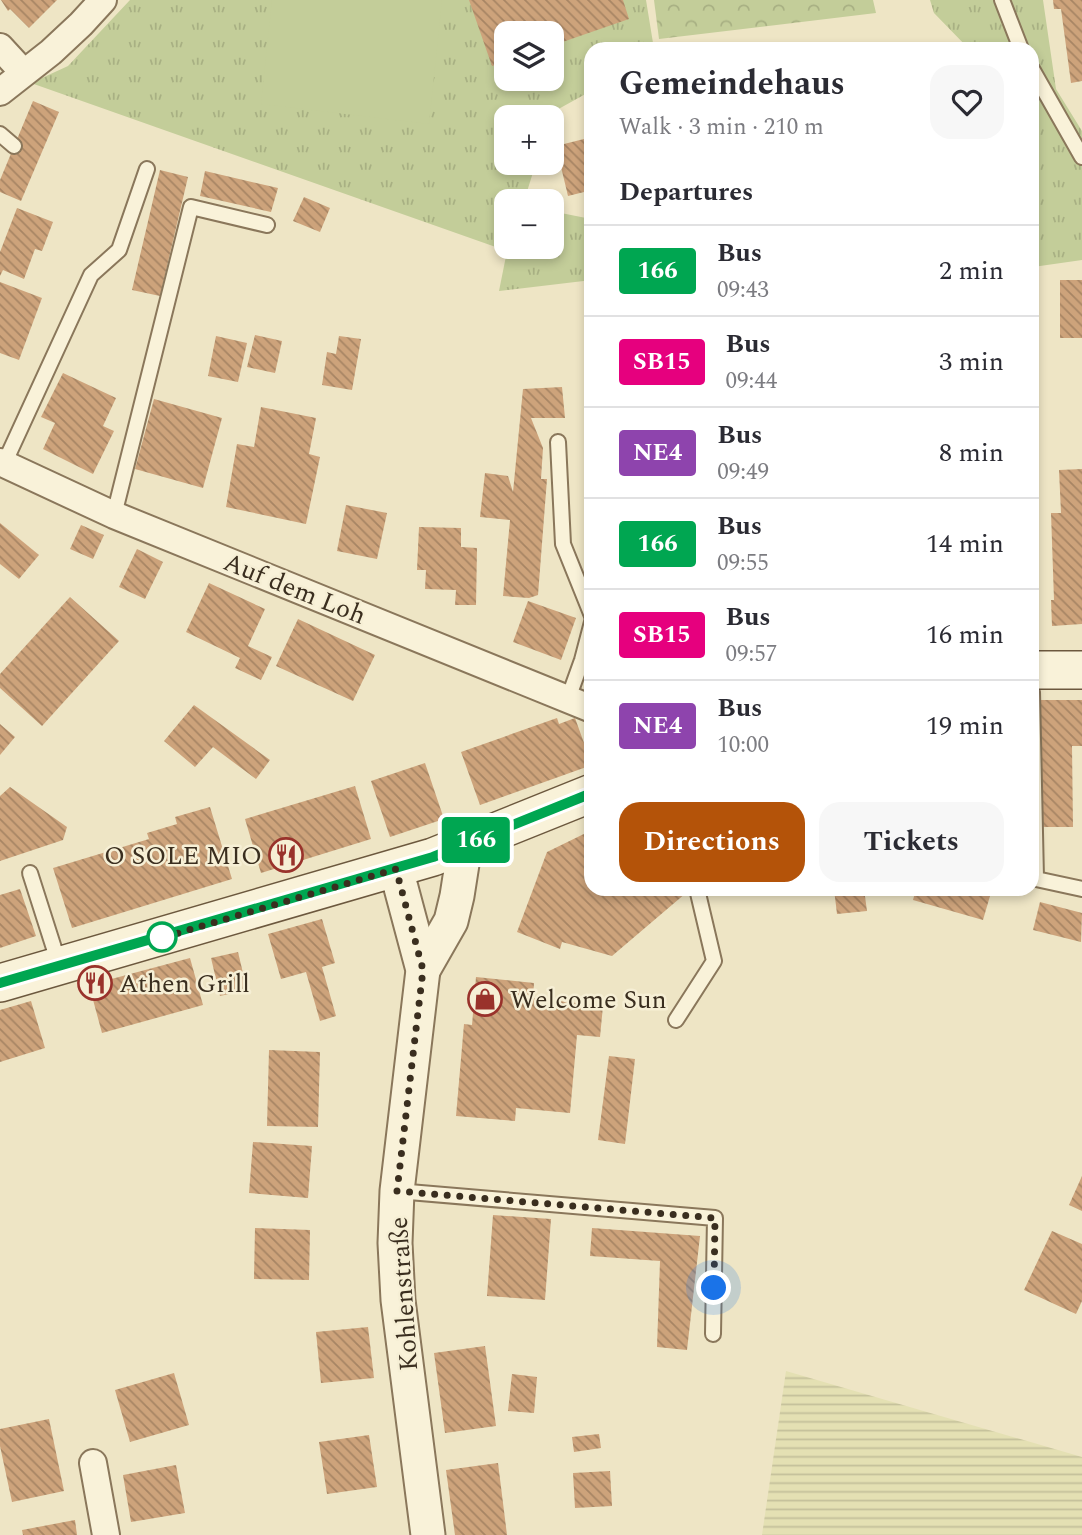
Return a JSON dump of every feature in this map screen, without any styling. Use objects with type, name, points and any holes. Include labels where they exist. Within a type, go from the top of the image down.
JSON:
[{"type":"main road","points":[[1039,670],[1082,670]]},
{"type":"main road","points":[[0,984],[396,869],[465,845],[584,796]]},
{"type":"street","points":[[0,92],[51,52],[82,24],[103,0]]},
{"type":"street","points":[[0,47],[23,72]]},
{"type":"street","name":"Auf dem Loh","points":[[2,463],[114,515],[580,704]]},
{"type":"street","name":"Kohlenstraße","points":[[423,970],[451,921],[465,845]]},
{"type":"street","name":"Kohlenstraße","points":[[396,869],[423,970],[397,1191],[395,1243],[398,1300],[428,1535]]},
{"type":"street","points":[[93,1463],[106,1535]]},
{"type":"lane","points":[[1002,0],[1018,42]]},
{"type":"lane","points":[[1039,81],[1082,158]]},
{"type":"lane","points":[[0,134],[14,146]]},
{"type":"lane","points":[[2,463],[91,275],[119,250],[148,169]]},
{"type":"lane","points":[[114,515],[191,206],[267,225]]},
{"type":"lane","points":[[558,442],[563,544],[584,596]]},
{"type":"lane","points":[[580,704],[584,652]]},
{"type":"lane","points":[[30,873],[59,965]]},
{"type":"lane","points":[[1039,880],[1082,889]]},
{"type":"lane","points":[[676,1020],[714,961],[699,896]]},
{"type":"lane","points":[[397,1191],[715,1218],[713,1334]]},
{"type":"shaded area","points":[[786,1371],[1082,1457],[1082,1535],[762,1535]]},
{"type":"green space","points":[[130,0],[646,0],[653,42],[584,42],[584,95],[564,106],[494,105],[494,175],[532,175],[528,189],[494,189],[494,246],[31,83],[68,66]]},
{"type":"green space","points":[[272,0],[442,0],[429,124],[261,104]]},
{"type":"green space","points":[[654,0],[873,0],[876,13],[659,39]]},
{"type":"green space","points":[[930,0],[1043,0],[1056,89],[1082,131],[1082,260],[1039,266],[1039,42],[962,42],[934,13]]},
{"type":"green space","points":[[564,214],[584,218],[584,281],[499,291],[505,259],[564,259]]},
{"type":"building","points":[[1,0],[57,0],[29,28],[10,9],[8,11]]},
{"type":"building","points":[[469,0],[623,0],[629,19],[564,42],[564,21],[494,21],[492,66]]},
{"type":"building","points":[[1053,0],[1082,0],[1082,81],[1071,83],[1061,9],[1054,9]]},
{"type":"building","points":[[33,101],[59,112],[21,201],[0,192],[0,180]]},
{"type":"building","points":[[584,139],[584,192],[568,196],[563,175],[564,144]]},
{"type":"building","points":[[160,170],[188,177],[160,296],[132,290]]},
{"type":"building","points":[[205,171],[278,188],[271,212],[200,196]]},
{"type":"building","points":[[304,197],[330,208],[320,232],[293,221]]},
{"type":"building","points":[[17,208],[53,222],[42,251],[35,249],[24,279],[3,270],[0,276],[0,252]]},
{"type":"building","points":[[1060,280],[1082,280],[1082,338],[1060,338]]},
{"type":"building","points":[[0,282],[42,298],[19,360],[0,353]]},
{"type":"building","points":[[255,335],[282,341],[275,373],[247,367]]},
{"type":"building","points":[[216,336],[247,343],[238,382],[208,376]]},
{"type":"building","points":[[339,336],[361,339],[352,390],[322,385],[327,352],[336,354]]},
{"type":"building","points":[[63,373],[116,398],[103,426],[114,431],[93,474],[43,449],[55,423],[41,417]]},
{"type":"building","points":[[562,387],[565,418],[531,418],[543,448],[541,479],[547,479],[538,595],[529,598],[503,596],[510,520],[480,517],[485,473],[508,476],[513,492],[523,389]]},
{"type":"building","points":[[154,399],[222,418],[203,488],[135,469]]},
{"type":"building","points":[[261,407],[316,418],[309,454],[320,457],[306,524],[226,507],[237,444],[254,447]]},
{"type":"building","points":[[1082,469],[1082,624],[1052,626],[1051,600],[1054,600],[1051,513],[1061,513],[1059,470]]},
{"type":"building","points":[[346,505],[387,513],[377,559],[337,551]]},
{"type":"building","points":[[0,523],[39,555],[19,579],[0,564]]},
{"type":"building","points":[[81,525],[104,535],[93,559],[70,549]]},
{"type":"building","points":[[419,527],[461,528],[461,547],[477,548],[476,605],[455,605],[456,590],[425,589],[426,570],[417,570]]},
{"type":"building","points":[[137,549],[163,562],[145,599],[119,587]]},
{"type":"building","points":[[209,583],[265,609],[248,646],[272,657],[261,680],[235,668],[240,658],[186,632]]},
{"type":"building","points":[[70,597],[119,641],[42,726],[0,688],[0,674]]},
{"type":"building","points":[[528,601],[576,618],[561,660],[513,642]]},
{"type":"building","points":[[298,619],[375,655],[353,701],[276,666]]},
{"type":"building","points":[[1040,700],[1082,700],[1082,746],[1072,746],[1073,827],[1040,827]]},
{"type":"building","points":[[194,705],[270,760],[256,779],[213,747],[195,767],[164,741]]},
{"type":"building","points":[[557,718],[559,724],[575,718],[584,743],[584,768],[480,805],[461,752]]},
{"type":"building","points":[[0,724],[15,737],[0,755]]},
{"type":"building","points":[[425,763],[444,819],[390,837],[371,781]]},
{"type":"building","points":[[355,786],[371,839],[261,873],[245,819]]},
{"type":"building","points":[[10,787],[67,827],[63,840],[0,861],[0,796]]},
{"type":"building","points":[[210,807],[232,879],[72,928],[53,868],[149,839],[147,833],[177,824],[175,817]]},
{"type":"building","points":[[584,834],[584,896],[682,896],[612,956],[562,942],[560,949],[517,932],[547,852]]},
{"type":"building","points":[[20,889],[36,936],[0,948],[0,895]]},
{"type":"building","points":[[835,896],[865,896],[867,911],[837,914]]},
{"type":"building","points":[[914,896],[990,896],[983,920],[913,900]]},
{"type":"building","points":[[1040,902],[1082,913],[1081,942],[1033,930]]},
{"type":"building","points":[[322,919],[335,963],[322,967],[336,1016],[320,1021],[306,972],[281,979],[268,934]]},
{"type":"building","points":[[238,952],[247,990],[220,996],[211,958]]},
{"type":"building","points":[[190,958],[203,1005],[102,1033],[89,985]]},
{"type":"building","points":[[476,977],[534,983],[533,998],[603,1006],[600,1037],[577,1035],[570,1113],[516,1108],[515,1121],[456,1116],[464,1024],[472,1025]]},
{"type":"building","points":[[31,1001],[45,1048],[0,1062],[0,1010]]},
{"type":"building","points":[[269,1050],[320,1052],[318,1127],[267,1126]]},
{"type":"building","points":[[609,1056],[635,1059],[625,1144],[598,1140]]},
{"type":"building","points":[[253,1142],[312,1146],[308,1198],[249,1193]]},
{"type":"building","points":[[1082,1176],[1082,1211],[1069,1205]]},
{"type":"building","points":[[493,1215],[551,1219],[545,1300],[487,1296]]},
{"type":"building","points":[[255,1228],[310,1230],[309,1280],[254,1279]]},
{"type":"building","points":[[592,1228],[700,1236],[687,1350],[657,1347],[660,1261],[590,1256]]},
{"type":"building","points":[[1052,1231],[1082,1244],[1082,1301],[1076,1314],[1024,1290]]},
{"type":"building","points":[[368,1327],[374,1378],[321,1383],[316,1332]]},
{"type":"building","points":[[485,1346],[496,1426],[445,1433],[434,1353]]},
{"type":"building","points":[[174,1373],[189,1425],[130,1442],[115,1390]]},
{"type":"building","points":[[512,1374],[537,1377],[534,1413],[508,1411]]},
{"type":"building","points":[[49,1419],[64,1491],[12,1502],[0,1446],[0,1429]]},
{"type":"building","points":[[599,1434],[601,1448],[574,1452],[572,1437]]},
{"type":"building","points":[[369,1435],[377,1487],[327,1494],[319,1442]]},
{"type":"building","points":[[498,1463],[507,1535],[455,1535],[446,1470]]},
{"type":"building","points":[[176,1465],[185,1513],[131,1522],[123,1475]]},
{"type":"building","points":[[610,1471],[612,1506],[575,1508],[573,1473]]},
{"type":"building","points":[[75,1520],[77,1535],[23,1535],[22,1530]]},
{"type":"bus line","name":"166","points":[[0,983],[396,869],[465,845],[584,796]]},
{"type":"place","name":"O SOLE MIO","points":[[286,855]]},
{"type":"place","name":"Athen Grill","points":[[95,983]]},
{"type":"place","name":"Welcome Sun","points":[[485,999]]},
{"type":"route","points":[[162,937],[158,939],[396,869],[423,970],[397,1191],[715,1218],[714,1288]]}]
